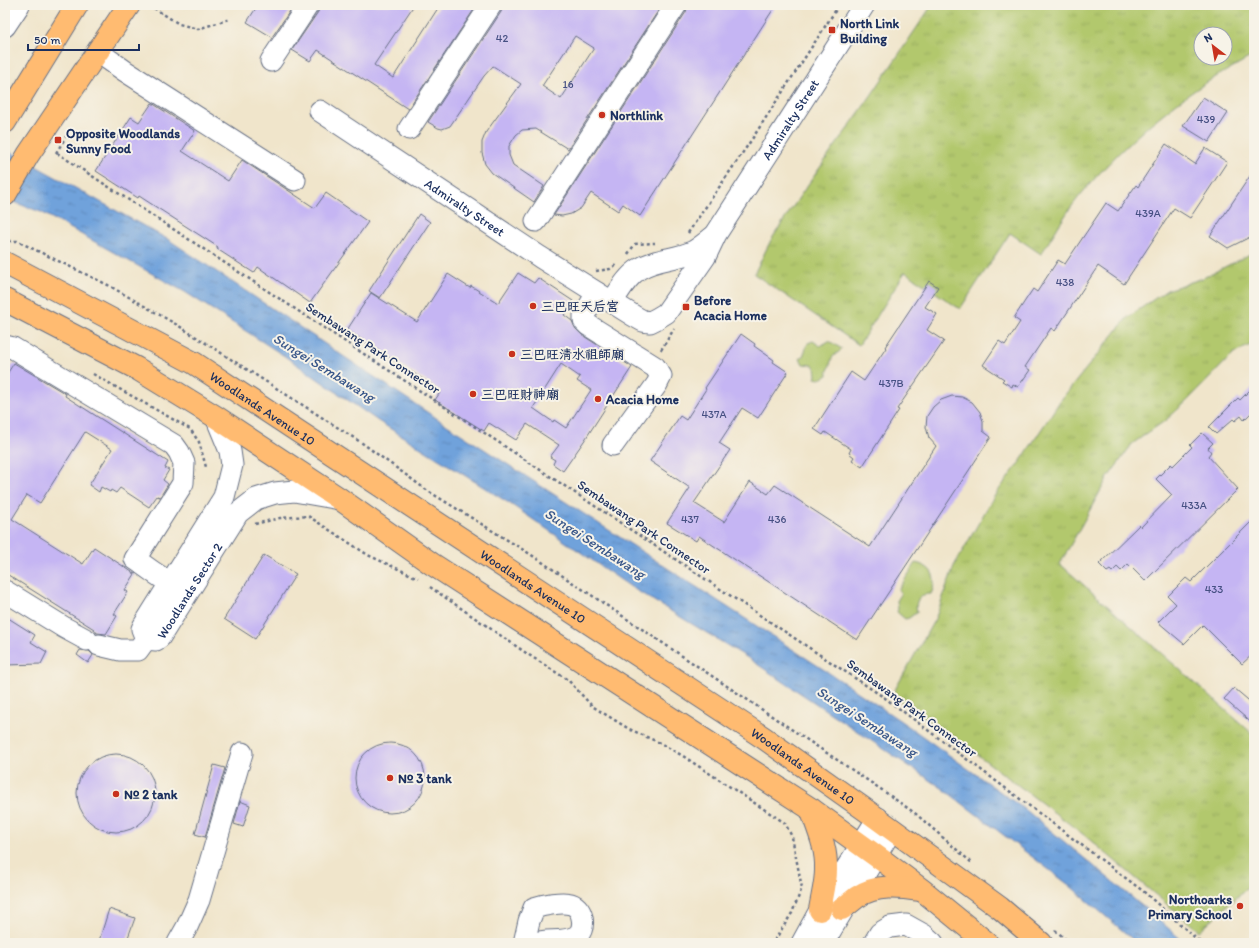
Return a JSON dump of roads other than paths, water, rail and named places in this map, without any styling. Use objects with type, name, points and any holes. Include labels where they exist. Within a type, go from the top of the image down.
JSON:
[{"type":"main road","points":[[5,122],[77,5]]},
{"type":"main road","points":[[5,195],[28,155],[129,5]]},
{"type":"main road","name":"Woodlands Avenue 10","points":[[5,263],[194,363],[764,738],[1000,908],[1041,943]]},
{"type":"main road","points":[[8,303],[136,368],[216,417],[340,499],[432,564],[811,810],[922,890],[987,943]]},
{"type":"main road","points":[[811,810],[821,836],[825,853],[826,871],[820,910]]},
{"type":"main road","points":[[842,909],[858,896],[878,888],[893,886],[922,890]]},
{"type":"street","points":[[5,26],[19,5]]},
{"type":"street","points":[[271,61],[308,5]]},
{"type":"street","points":[[409,129],[491,5]]},
{"type":"street","points":[[536,221],[676,5]]},
{"type":"street","name":"Admiralty Street","points":[[320,111],[604,298],[634,316],[650,322],[666,313],[705,257],[716,234],[864,5]]},
{"type":"street","points":[[98,52],[295,180]]},
{"type":"street","name":"Admiralty Street","points":[[604,298],[638,270],[653,262],[675,258],[695,251],[716,234]]},
{"type":"street","points":[[604,298],[584,315],[584,321],[655,367],[661,376],[657,384],[613,445]]},
{"type":"street","points":[[616,342],[634,316]]},
{"type":"street","points":[[5,346],[13,348],[174,445],[184,464],[183,483],[135,559],[170,582],[179,586],[184,586],[196,581]]},
{"type":"street","name":"Woodlands Sector 2","points":[[216,417],[230,451],[232,465],[224,497],[144,625],[142,629],[146,639],[156,640],[160,637],[238,513],[256,499],[294,491],[340,499]]},
{"type":"street","points":[[5,591],[65,628],[93,642],[120,650],[138,650],[146,639]]},
{"type":"street","points":[[178,943],[199,900],[242,753]]},
{"type":"street","points":[[802,943],[820,910],[868,850],[885,824]]},
{"type":"street","points":[[823,943],[842,909],[868,850]]},
{"type":"street","points":[[524,943],[529,921],[534,908],[541,905],[567,903],[572,904],[578,909],[581,914],[583,927],[580,933],[575,937],[535,943]]},
{"type":"street","points":[[874,943],[880,933],[890,927],[906,925],[924,935],[932,943]]},
{"type":"water","name":"Sungei Sembawang","points":[[5,149],[169,240],[430,414],[846,684],[911,728],[1027,811],[1185,943],[1137,943],[1069,885],[942,788],[748,658],[631,587],[512,505],[378,421],[283,355],[185,292],[41,212],[5,199]]},
{"type":"place","name":"North Link Building","points":[[832,30]]},
{"type":"place","name":"Northlink","points":[[602,115]]},
{"type":"place","name":"Opposite Woodlands Sunny Food","points":[[58,140]]},
{"type":"place","name":"三巴旺天后宮","points":[[533,306]]},
{"type":"place","name":"Before Acacia Home","points":[[686,307]]},
{"type":"place","name":"三巴旺清水祖師廟","points":[[512,354]]},
{"type":"place","name":"三巴旺財神廟","points":[[473,394]]},
{"type":"place","name":"Acacia Home","points":[[598,399]]},
{"type":"place","name":"№ 3 tank","points":[[390,778]]},
{"type":"place","name":"№ 2 tank","points":[[116,794]]},
{"type":"place","name":"Northoarks Primary School","points":[[1240,906]]}]
